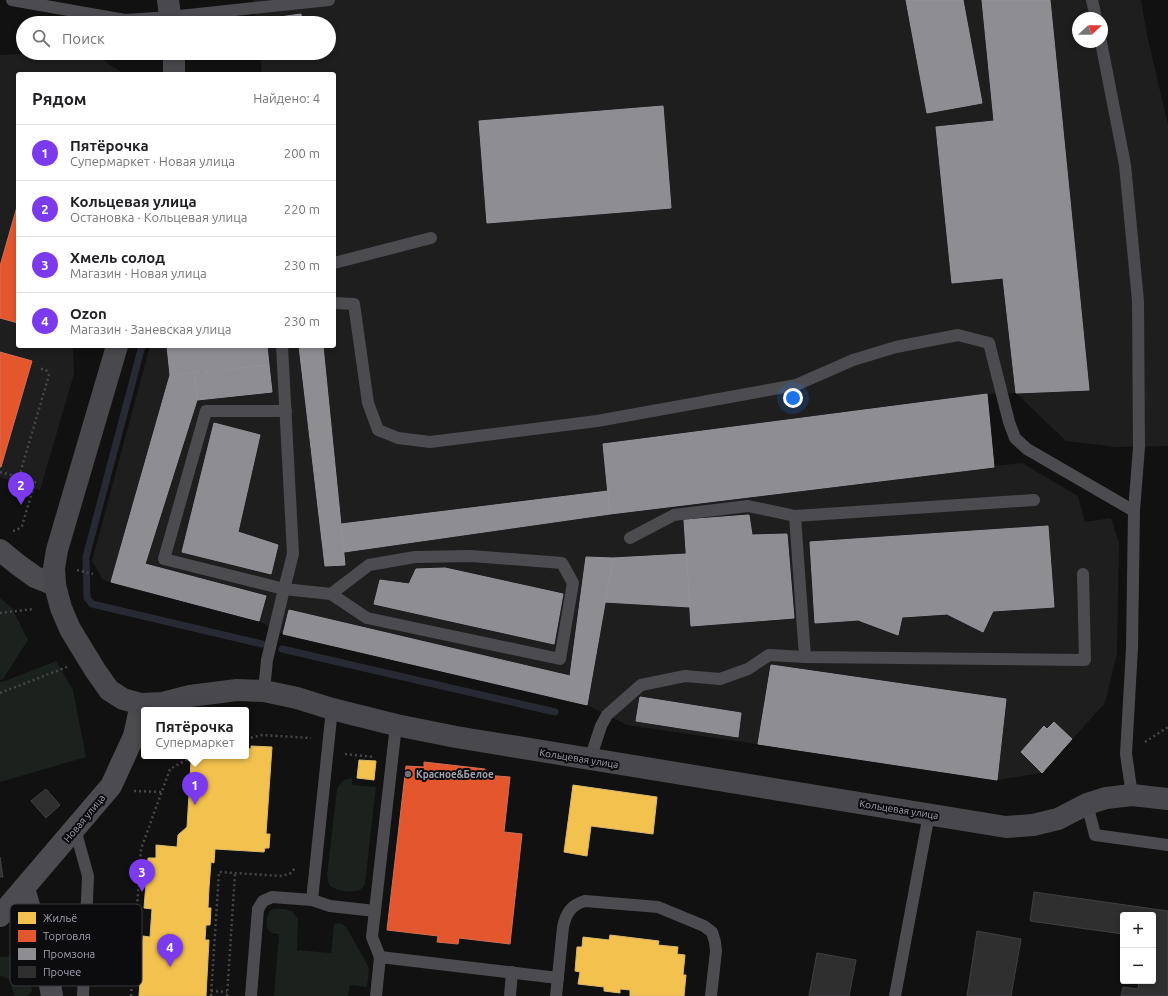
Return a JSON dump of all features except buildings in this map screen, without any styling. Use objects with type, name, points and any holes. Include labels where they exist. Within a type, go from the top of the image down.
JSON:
[{"type":"street","points":[[174,60],[174,72]]},
{"type":"street","name":"Кольцевая улица","points":[[117,348],[57,550],[54,568],[55,585],[60,608],[70,629],[109,690],[123,699],[141,704],[164,702],[190,696],[237,690],[264,691],[297,698],[332,709],[396,725],[456,737],[1006,827],[1033,826],[1058,819],[1088,804],[1106,798],[1132,795],[1168,799]]},
{"type":"street","points":[[4,540],[17,564],[35,577],[55,585]]},
{"type":"street","name":"Новая улица","points":[[10,904],[111,786],[134,736],[141,704]]},
{"type":"street","points":[[24,888],[29,904]]},
{"type":"street","name":"Новая улица","points":[[0,916],[10,904]]},
{"type":"street","points":[[50,986],[52,996]]},
{"type":"lane","points":[[12,0],[102,16]]},
{"type":"lane","points":[[150,16],[169,13],[329,0]]},
{"type":"lane","points":[[1092,0],[1095,12]]},
{"type":"lane","points":[[1102,48],[1125,165],[1138,302],[1139,447],[1134,511],[1132,648],[1126,754],[1132,795]]},
{"type":"lane","points":[[336,262],[431,238]]},
{"type":"lane","points":[[336,303],[354,304],[368,403],[378,430],[398,438],[430,442],[597,421],[796,385],[853,360],[896,347],[958,335],[989,343],[1009,422],[1015,438],[1027,449],[1134,511]]},
{"type":"lane","points":[[264,691],[267,660],[293,554],[282,348]]},
{"type":"lane","points":[[286,411],[206,411],[164,559],[284,589],[331,594],[368,618],[560,659],[573,582],[562,563],[471,556],[415,556],[369,565],[331,594]]},
{"type":"lane","points":[[630,538],[674,515],[748,506],[795,516],[1034,500]]},
{"type":"lane","points":[[795,516],[805,657]]},
{"type":"lane","points":[[590,759],[607,716],[641,685],[685,676],[720,679],[748,669],[769,655],[805,657],[1085,660],[1083,574]]},
{"type":"lane","points":[[312,900],[332,709]]},
{"type":"lane","points":[[376,996],[380,957],[372,937],[396,725]]},
{"type":"lane","points":[[1088,804],[1095,835],[1168,845]]},
{"type":"lane","points":[[895,996],[929,814]]},
{"type":"lane","points":[[75,829],[88,876],[87,904]]},
{"type":"lane","points":[[252,996],[258,909],[263,901],[272,897],[312,900],[330,906],[375,911]]},
{"type":"lane","points":[[556,996],[565,918],[570,909],[577,903],[585,901],[658,907],[696,922],[712,932],[716,951],[711,996]]},
{"type":"lane","points":[[380,957],[558,978]]},
{"type":"lane","points":[[510,996],[512,972]]},
{"type":"lane","points":[[83,986],[83,996]]},
{"type":"path","points":[[19,477],[49,375],[46,370],[38,368]]},
{"type":"path","points":[[0,472],[35,482],[22,526],[4,540]]},
{"type":"path","points":[[70,568],[93,574]]},
{"type":"path","points":[[0,613],[34,609]]},
{"type":"path","points":[[0,693],[67,668]]},
{"type":"path","points":[[249,738],[262,735],[329,739]]},
{"type":"path","points":[[328,753],[392,759]]},
{"type":"path","points":[[137,904],[141,849],[170,769],[188,759]]},
{"type":"path","points":[[130,790],[161,792]]},
{"type":"path","points":[[211,996],[219,872],[282,876],[291,873],[297,866]]},
{"type":"path","points":[[227,996],[235,873]]},
{"type":"path","points":[[131,996],[132,986]]},
{"type":"path","points":[[211,991],[227,992]]},
{"type":"shaded area","points":[[253,0],[1141,0],[1147,35],[1168,125],[1168,446],[1116,447],[1066,441],[1016,393],[987,394],[994,466],[1022,463],[1078,496],[1085,522],[1111,518],[1119,543],[1117,654],[1105,703],[1042,773],[997,780],[627,725],[587,705],[283,634],[259,621],[103,580],[92,561],[149,348],[336,348],[336,72],[262,72],[261,60],[336,60],[336,16],[255,16]]},
{"type":"shaded area","points":[[16,54],[16,60],[104,60],[108,64],[122,72],[16,72],[16,348],[73,348],[74,374],[40,490],[0,477],[0,55]]},
{"type":"shaded area","points":[[0,598],[12,608],[28,640],[3,679],[0,680]]},
{"type":"shaded area","points":[[56,661],[73,690],[86,757],[0,782],[0,682]]},
{"type":"shaded area","points":[[352,778],[352,785],[376,787],[365,884],[359,890],[349,892],[331,886],[327,875],[337,789],[343,781]]},
{"type":"shaded area","points":[[285,909],[292,911],[298,919],[297,950],[331,953],[334,925],[341,924],[346,927],[369,970],[367,987],[350,985],[348,996],[274,996],[279,934],[269,931],[267,920],[268,914],[271,910]]},
{"type":"shaded area","points":[[10,956],[10,982],[9,979],[0,976],[0,957]]},
{"type":"shaded area","points":[[11,986],[31,986],[32,991],[27,996],[14,995]]},
{"type":"waterway","points":[[141,348],[86,557],[87,598],[92,604],[262,644]]},
{"type":"waterway","points":[[282,649],[555,712]]},
{"type":"place","name":"Кольцевая улица","points":[[21,505]]},
{"type":"place","name":"Красное&Белое","points":[[408,774]]},
{"type":"place","name":"Пятёрочка","points":[[195,805]]},
{"type":"place","name":"Хмель солод","points":[[142,892]]},
{"type":"place","name":"Ozon","points":[[170,967]]}]
